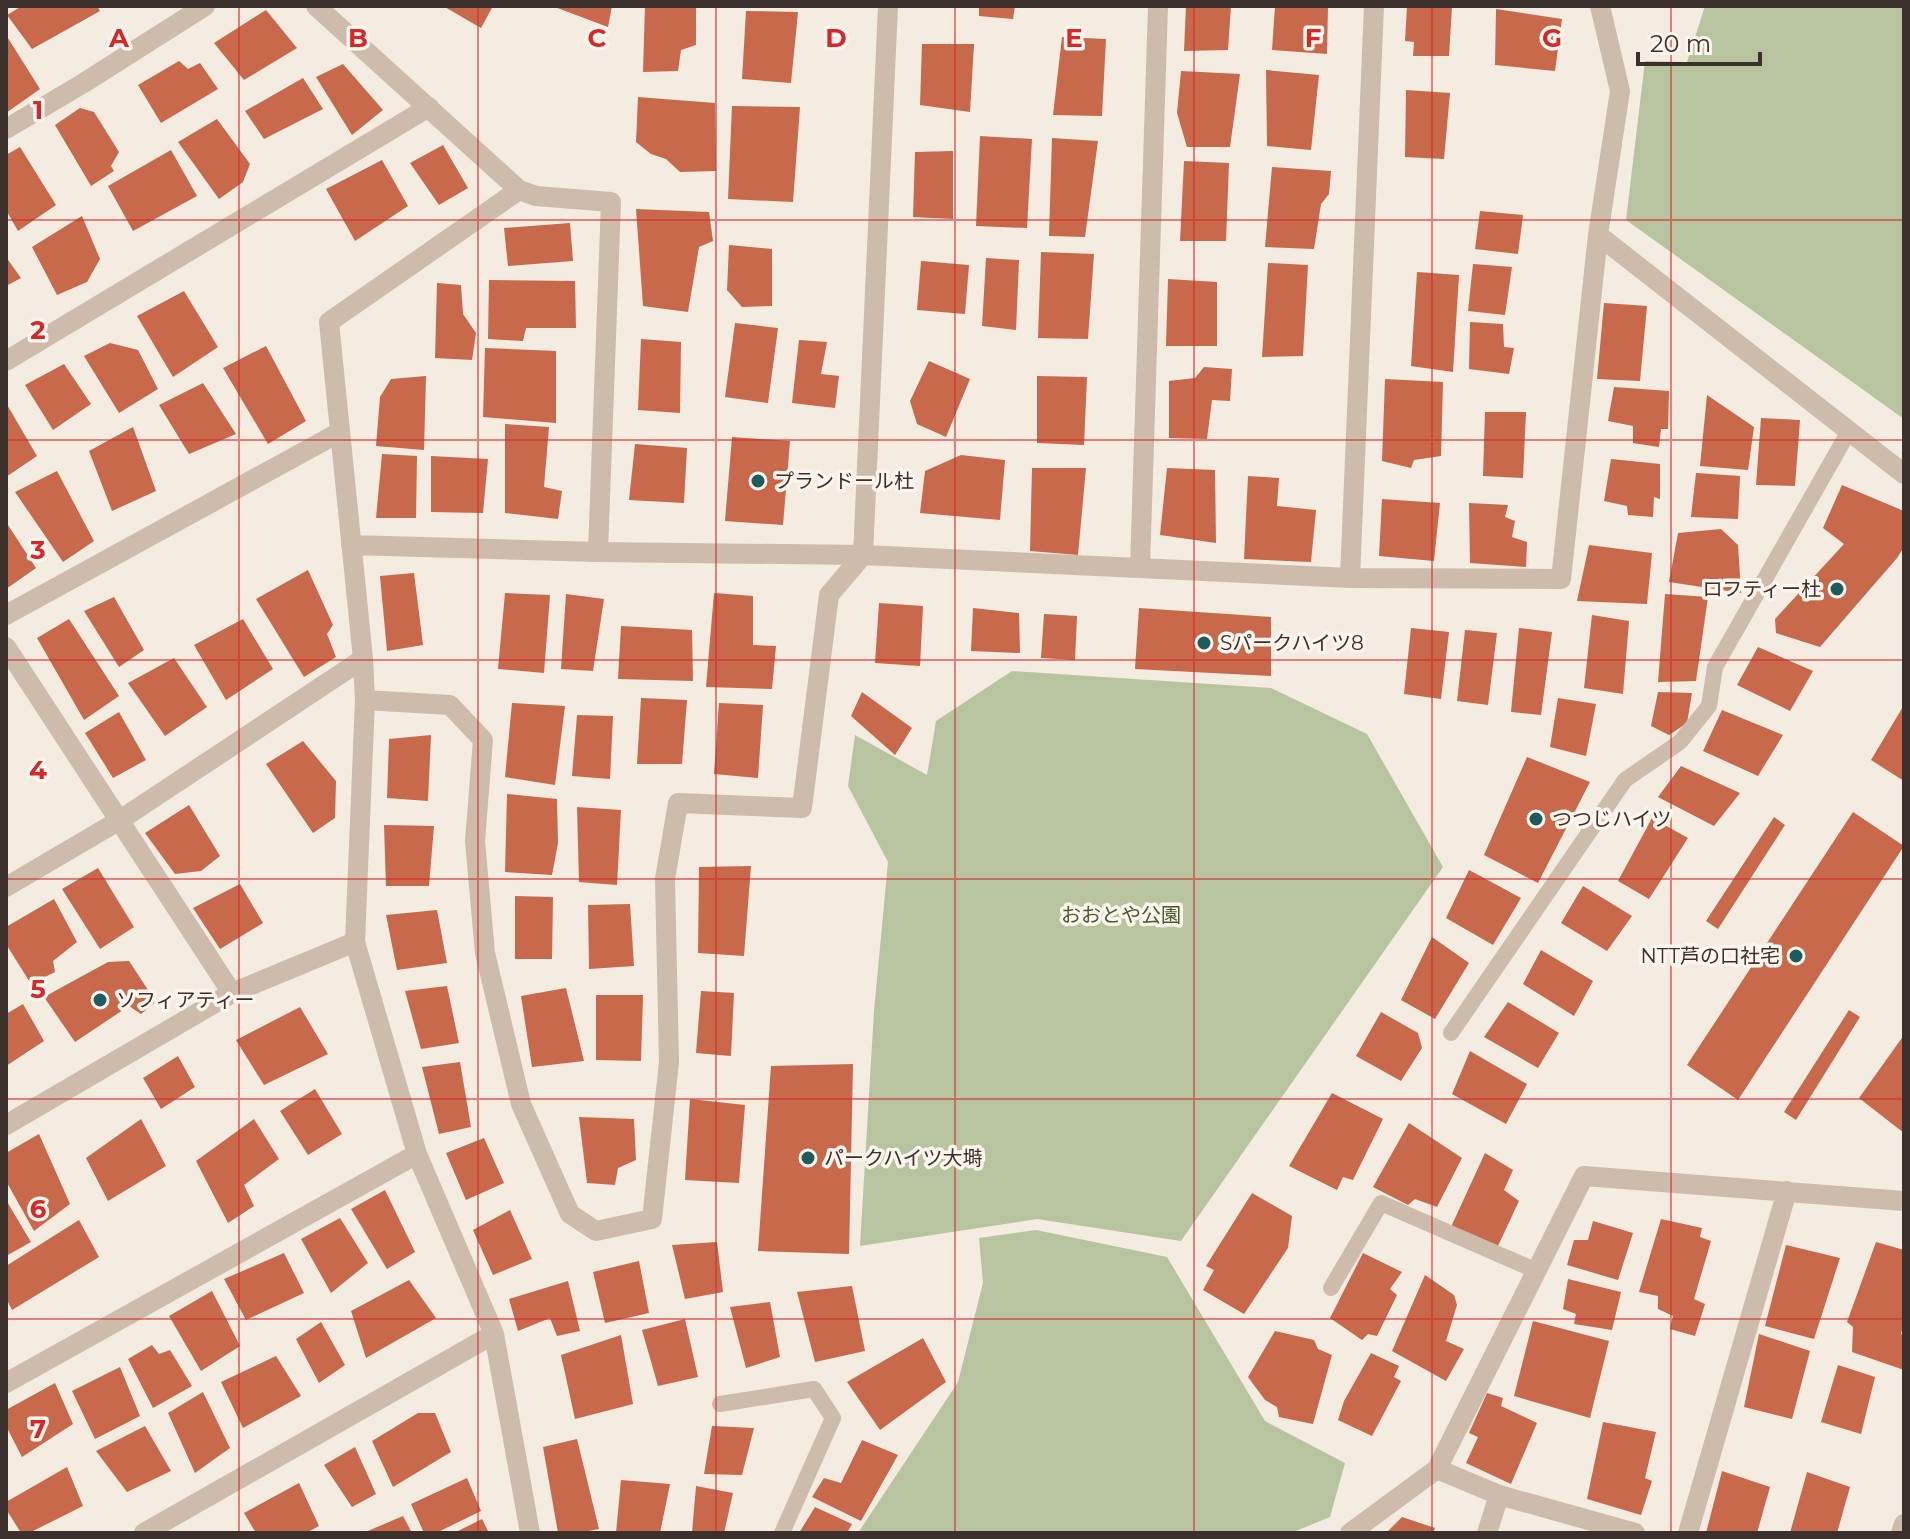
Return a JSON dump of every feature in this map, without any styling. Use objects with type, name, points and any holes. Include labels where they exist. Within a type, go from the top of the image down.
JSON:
[{"type":"street","points":[[6,129],[205,6]]},
{"type":"street","points":[[316,6],[519,190],[536,196],[611,202],[598,552]]},
{"type":"street","points":[[365,700],[450,705],[483,740],[475,841],[485,953],[521,1104],[570,1214],[596,1231],[652,1219],[669,1062],[665,879],[678,803],[802,808],[829,595],[863,555],[888,6]]},
{"type":"street","points":[[1140,567],[1158,6]]},
{"type":"street","points":[[1350,578],[1374,6]]},
{"type":"street","points":[[351,545],[863,555],[1350,578],[1561,579],[1598,235],[1620,91],[1600,6]]},
{"type":"street","points":[[6,361],[429,107]]},
{"type":"street","points":[[519,190],[329,322],[365,700],[355,942],[417,1154],[494,1334],[530,1533]]},
{"type":"street","points":[[1598,235],[1904,474]]},
{"type":"street","points":[[6,615],[340,432]]},
{"type":"street","points":[[6,647],[232,993]]},
{"type":"street","points":[[6,887],[120,820],[363,659]]},
{"type":"street","points":[[6,1125],[232,993],[355,942]]},
{"type":"street","points":[[6,1383],[417,1154]]},
{"type":"street","points":[[1350,1533],[1437,1469],[1584,1176],[1904,1201]]},
{"type":"street","points":[[1688,1533],[1787,1191]]},
{"type":"street","points":[[144,1533],[494,1334]]},
{"type":"street","points":[[1437,1469],[1499,1495],[1635,1533]]},
{"type":"street","points":[[1487,1533],[1499,1495]]},
{"type":"street","points":[[1901,1533],[1904,1524]]},
{"type":"lane","points":[[1451,1033],[1625,780],[1680,742],[1709,706],[1715,667],[1849,431]]},
{"type":"lane","points":[[1331,1288],[1381,1203],[1537,1271]]},
{"type":"lane","points":[[720,1404],[814,1389],[833,1418],[782,1533]]},
{"type":"green space","points":[[1705,6],[1904,6],[1904,419],[1626,220],[1645,61],[1687,62]]},
{"type":"green space","name":"おおとや公園","points":[[1012,671],[1271,688],[1367,734],[1443,867],[1181,1241],[1037,1219],[860,1246],[874,1011],[888,862],[848,786],[855,735],[927,775],[936,721]]},
{"type":"green space","points":[[1036,1230],[1167,1257],[1265,1421],[1345,1463],[1330,1517],[1291,1533],[858,1533],[958,1382],[983,1283],[979,1238]]},
{"type":"building","points":[[22,6],[97,6],[100,11],[32,49],[7,15]]},
{"type":"building","points":[[443,6],[493,6],[481,28]]},
{"type":"building","points":[[552,6],[612,6],[608,27]]},
{"type":"building","points":[[645,6],[696,6],[696,45],[681,50],[678,71],[643,72]]},
{"type":"building","points":[[979,6],[1015,6],[1013,19],[979,16]]},
{"type":"building","points":[[1186,6],[1231,6],[1228,50],[1184,51]]},
{"type":"building","points":[[1275,6],[1328,6],[1327,54],[1272,50]]},
{"type":"building","points":[[1407,6],[1452,6],[1449,56],[1413,56],[1414,42],[1405,41]]},
{"type":"building","points":[[1496,9],[1562,19],[1555,71],[1495,65]]},
{"type":"building","points":[[266,10],[297,48],[244,80],[214,43]]},
{"type":"building","points":[[746,11],[798,12],[791,83],[742,79]]},
{"type":"building","points":[[6,35],[40,89],[6,113]]},
{"type":"building","points":[[1062,37],[1106,39],[1102,116],[1053,115]]},
{"type":"building","points":[[922,44],[974,44],[970,112],[920,105]]},
{"type":"building","points":[[179,61],[188,69],[200,63],[218,89],[161,123],[138,85]]},
{"type":"building","points":[[343,64],[383,110],[352,135],[316,77]]},
{"type":"building","points":[[1266,70],[1319,75],[1311,150],[1267,146]]},
{"type":"building","points":[[1181,71],[1240,74],[1230,147],[1187,147],[1177,113]]},
{"type":"building","points":[[303,78],[323,109],[264,139],[245,111]]},
{"type":"building","points":[[1406,90],[1450,93],[1444,159],[1405,157]]},
{"type":"building","points":[[638,97],[715,103],[716,171],[680,172],[666,159],[651,154],[636,142]]},
{"type":"building","points":[[732,106],[800,107],[793,202],[728,199]]},
{"type":"building","points":[[80,108],[94,112],[119,152],[111,166],[114,171],[91,186],[55,125]]},
{"type":"building","points":[[217,119],[250,164],[243,182],[219,199],[178,142]]},
{"type":"building","points":[[980,136],[1032,139],[1027,228],[976,226]]},
{"type":"building","points":[[1052,138],[1098,141],[1085,237],[1049,236]]},
{"type":"building","points":[[443,145],[468,188],[439,205],[410,163]]},
{"type":"building","points":[[20,147],[56,205],[18,231],[6,210],[6,155]]},
{"type":"building","points":[[171,150],[197,196],[133,231],[108,186]]},
{"type":"building","points":[[953,151],[953,219],[913,217],[915,152]]},
{"type":"building","points":[[382,160],[408,206],[355,241],[326,189]]},
{"type":"building","points":[[1184,161],[1229,163],[1226,241],[1180,241]]},
{"type":"building","points":[[1272,167],[1331,171],[1329,194],[1321,204],[1314,249],[1265,247]]},
{"type":"building","points":[[636,209],[709,212],[713,241],[699,247],[688,312],[643,306]]},
{"type":"building","points":[[1480,211],[1523,215],[1518,254],[1475,249]]},
{"type":"building","points":[[82,216],[100,259],[87,282],[57,295],[32,247]]},
{"type":"building","points":[[570,223],[573,261],[508,266],[504,228]]},
{"type":"building","points":[[729,245],[772,249],[772,306],[742,307],[727,290]]},
{"type":"building","points":[[1041,252],[1094,254],[1088,339],[1038,338]]},
{"type":"building","points":[[6,257],[21,278],[6,286]]},
{"type":"building","points":[[986,258],[1019,260],[1016,330],[982,326]]},
{"type":"building","points":[[921,261],[969,265],[965,314],[917,310]]},
{"type":"building","points":[[1268,263],[1308,265],[1303,356],[1262,357]]},
{"type":"building","points":[[1473,264],[1512,267],[1505,315],[1468,311]]},
{"type":"building","points":[[1417,272],[1459,275],[1453,372],[1411,366]]},
{"type":"building","points":[[1168,279],[1217,282],[1217,346],[1166,346]]},
{"type":"building","points":[[489,280],[575,281],[576,328],[526,328],[523,341],[488,339]]},
{"type":"building","points":[[437,283],[461,285],[463,314],[476,333],[472,360],[435,358]]},
{"type":"building","points":[[184,291],[218,347],[173,377],[137,316]]},
{"type":"building","points":[[1604,303],[1647,306],[1640,381],[1597,379]]},
{"type":"building","points":[[1470,322],[1503,324],[1504,347],[1514,348],[1509,374],[1469,369]]},
{"type":"building","points":[[735,323],[778,328],[768,403],[725,397]]},
{"type":"building","points":[[641,339],[681,342],[680,413],[638,410]]},
{"type":"building","points":[[799,340],[827,342],[821,374],[839,376],[835,408],[792,403]]},
{"type":"building","points":[[110,343],[138,350],[158,389],[119,413],[84,356]]},
{"type":"building","points":[[266,346],[306,421],[268,444],[223,368]]},
{"type":"building","points":[[485,348],[556,351],[556,423],[483,417]]},
{"type":"building","points":[[929,361],[970,379],[946,437],[917,424],[910,401]]},
{"type":"building","points":[[64,364],[91,404],[53,430],[25,385]]},
{"type":"building","points":[[1204,367],[1232,369],[1230,401],[1212,400],[1207,439],[1169,438],[1169,381],[1195,378]]},
{"type":"building","points":[[426,376],[424,450],[376,446],[380,397],[391,379]]},
{"type":"building","points":[[1037,376],[1087,377],[1084,445],[1037,443]]},
{"type":"building","points":[[1385,379],[1443,382],[1441,456],[1414,460],[1411,468],[1382,461]]},
{"type":"building","points":[[203,383],[236,434],[189,454],[159,405]]},
{"type":"building","points":[[1614,387],[1669,391],[1668,429],[1661,429],[1659,447],[1633,443],[1633,426],[1608,421]]},
{"type":"building","points":[[1707,395],[1754,427],[1748,470],[1700,466]]},
{"type":"building","points":[[6,403],[37,456],[6,477]]},
{"type":"building","points":[[1485,412],[1526,412],[1523,478],[1483,476]]},
{"type":"building","points":[[1761,418],[1800,420],[1795,486],[1756,485]]},
{"type":"building","points":[[505,424],[549,427],[544,487],[562,491],[558,519],[505,513]]},
{"type":"building","points":[[133,427],[156,491],[112,511],[89,451]]},
{"type":"building","name":"プランドール杜","points":[[732,437],[790,441],[783,525],[725,521]]},
{"type":"building","points":[[635,444],[687,448],[684,503],[629,500]]},
{"type":"building","points":[[382,454],[417,456],[416,518],[376,518]]},
{"type":"building","points":[[961,455],[1005,460],[1000,520],[920,513],[925,471]]},
{"type":"building","points":[[431,456],[488,459],[483,513],[431,512]]},
{"type":"building","points":[[1611,459],[1660,464],[1660,499],[1654,497],[1653,517],[1628,515],[1627,506],[1604,501]]},
{"type":"building","points":[[1032,468],[1086,468],[1078,555],[1030,551]]},
{"type":"building","points":[[1167,468],[1215,470],[1216,543],[1160,535]]},
{"type":"building","points":[[57,471],[94,541],[63,562],[15,492]]},
{"type":"building","points":[[1696,473],[1740,476],[1738,519],[1691,517]]},
{"type":"building","points":[[1248,476],[1279,478],[1277,506],[1316,510],[1311,562],[1244,559]]},
{"type":"building","name":"ロフティー杜","points":[[1842,485],[1904,511],[1904,547],[1820,647],[1776,633],[1775,619],[1844,544],[1823,528]]},
{"type":"building","points":[[1382,499],[1440,503],[1434,561],[1379,556]]},
{"type":"building","points":[[1469,503],[1508,505],[1505,517],[1515,521],[1512,537],[1527,542],[1526,567],[1470,563]]},
{"type":"building","points":[[6,522],[36,568],[6,589]]},
{"type":"building","points":[[1721,529],[1738,545],[1741,593],[1669,582],[1678,533]]},
{"type":"building","points":[[1589,545],[1652,553],[1647,604],[1577,601]]},
{"type":"building","points":[[308,570],[333,625],[327,634],[336,657],[304,677],[256,599]]},
{"type":"building","points":[[414,573],[423,645],[387,651],[380,576]]},
{"type":"building","points":[[505,593],[550,595],[544,673],[498,669]]},
{"type":"building","points":[[714,593],[753,596],[753,645],[776,646],[772,689],[706,687]]},
{"type":"building","points":[[566,594],[604,599],[593,671],[561,669]]},
{"type":"building","points":[[1665,594],[1708,597],[1696,681],[1658,682]]},
{"type":"building","points":[[114,597],[144,650],[119,667],[84,611]]},
{"type":"building","points":[[879,603],[923,606],[920,666],[875,663]]},
{"type":"building","points":[[973,608],[1019,613],[1020,653],[971,651]]},
{"type":"building","name":"Sパークハイツ8","points":[[1139,608],[1271,617],[1271,676],[1135,669]]},
{"type":"building","points":[[1044,614],[1077,616],[1075,660],[1041,658]]},
{"type":"building","points":[[1592,615],[1629,621],[1623,694],[1584,688]]},
{"type":"building","points":[[69,619],[119,696],[84,720],[37,638]]},
{"type":"building","points":[[243,619],[273,669],[226,700],[194,645]]},
{"type":"building","points":[[621,626],[692,630],[693,681],[618,679]]},
{"type":"building","points":[[1411,628],[1449,632],[1441,699],[1404,694]]},
{"type":"building","points":[[1519,628],[1552,632],[1541,715],[1511,712]]},
{"type":"building","points":[[1465,630],[1497,633],[1488,705],[1457,701]]},
{"type":"building","points":[[1758,647],[1813,671],[1790,711],[1737,685]]},
{"type":"building","points":[[174,658],[207,707],[165,736],[128,683]]},
{"type":"building","points":[[862,692],[912,728],[895,755],[851,716]]},
{"type":"building","points":[[1658,692],[1692,693],[1687,723],[1669,735],[1651,726]]},
{"type":"building","points":[[641,698],[687,700],[682,764],[637,764]]},
{"type":"building","points":[[1558,698],[1596,704],[1586,756],[1550,747]]},
{"type":"building","points":[[512,703],[565,706],[555,785],[505,777]]},
{"type":"building","points":[[719,703],[763,705],[758,778],[714,774]]},
{"type":"building","points":[[1904,705],[1904,781],[1871,760]]},
{"type":"building","points":[[1722,710],[1783,735],[1758,776],[1703,751]]},
{"type":"building","points":[[119,712],[146,760],[113,778],[85,733]]},
{"type":"building","points":[[577,715],[613,716],[610,779],[572,776]]},
{"type":"building","points":[[431,735],[428,801],[387,798],[389,739]]},
{"type":"building","points":[[303,741],[336,781],[335,818],[313,833],[266,764]]},
{"type":"building","name":"つつじハイツ","points":[[1527,757],[1590,782],[1538,883],[1484,855]]},
{"type":"building","points":[[1681,766],[1740,793],[1714,826],[1658,797]]},
{"type":"building","points":[[507,794],[557,799],[558,843],[552,875],[505,872]]},
{"type":"building","points":[[189,805],[220,856],[201,871],[175,874],[145,833]]},
{"type":"building","points":[[577,807],[621,810],[617,885],[579,882]]},
{"type":"building","name":"NTT芦の口社宅","points":[[1853,812],[1904,846],[1738,1100],[1687,1065]]},
{"type":"building","points":[[1774,817],[1785,825],[1718,929],[1706,921]]},
{"type":"building","points":[[1652,818],[1688,838],[1649,899],[1618,881]]},
{"type":"building","points":[[384,825],[434,826],[429,886],[386,886]]},
{"type":"building","points":[[751,866],[744,956],[698,953],[699,867]]},
{"type":"building","points":[[98,868],[134,927],[100,949],[62,889]]},
{"type":"building","points":[[1469,870],[1521,898],[1493,945],[1446,918]]},
{"type":"building","points":[[240,884],[263,923],[220,949],[193,908]]},
{"type":"building","points":[[1583,886],[1632,916],[1607,951],[1561,923]]},
{"type":"building","points":[[515,896],[553,897],[552,959],[515,959]]},
{"type":"building","points":[[54,899],[77,942],[53,961],[55,972],[31,984],[6,944],[6,927]]},
{"type":"building","points":[[630,904],[634,966],[589,969],[588,905]]},
{"type":"building","points":[[437,910],[447,963],[397,970],[386,915]]},
{"type":"building","points":[[1432,937],[1469,963],[1435,1019],[1401,1000]]},
{"type":"building","points":[[1541,950],[1593,981],[1574,1016],[1523,984]]},
{"type":"building","name":"ソフィアティー","points":[[129,961],[156,1002],[141,1014],[129,1006],[75,1042],[44,997],[108,962]]},
{"type":"building","points":[[447,986],[459,1043],[421,1049],[405,991]]},
{"type":"building","points":[[566,988],[584,1061],[532,1067],[521,996]]},
{"type":"building","points":[[701,991],[734,993],[731,1056],[696,1053]]},
{"type":"building","points":[[596,995],[643,995],[641,1061],[596,1060]]},
{"type":"building","points":[[1508,1002],[1559,1033],[1538,1068],[1484,1037]]},
{"type":"building","points":[[23,1004],[44,1041],[6,1066],[6,1014]]},
{"type":"building","points":[[300,1007],[328,1054],[264,1085],[236,1040]]},
{"type":"building","points":[[1849,1010],[1860,1017],[1796,1120],[1784,1112]]},
{"type":"building","points":[[1381,1012],[1418,1033],[1422,1048],[1401,1081],[1356,1056]]},
{"type":"building","points":[[1904,1035],[1904,1133],[1859,1098]]},
{"type":"building","points":[[1470,1051],[1527,1084],[1506,1124],[1452,1094]]},
{"type":"building","points":[[178,1056],[195,1087],[161,1109],[143,1078]]},
{"type":"building","points":[[460,1062],[471,1127],[439,1134],[422,1067]]},
{"type":"building","name":"パークハイツ大塒","points":[[853,1064],[849,1254],[758,1251],[771,1066]]},
{"type":"building","points":[[315,1089],[342,1134],[308,1155],[280,1111]]},
{"type":"building","points":[[1332,1093],[1383,1119],[1353,1180],[1343,1177],[1337,1190],[1289,1166]]},
{"type":"building","points":[[690,1099],[745,1105],[739,1183],[685,1180]]},
{"type":"building","points":[[579,1117],[634,1119],[636,1160],[618,1168],[615,1185],[587,1183]]},
{"type":"building","points":[[141,1119],[166,1166],[108,1201],[86,1158]]},
{"type":"building","points":[[254,1119],[279,1159],[244,1185],[254,1206],[228,1223],[196,1161]]},
{"type":"building","points":[[1409,1123],[1462,1158],[1437,1207],[1415,1199],[1408,1205],[1373,1187]]},
{"type":"building","points":[[39,1134],[70,1204],[34,1231],[6,1181],[6,1153]]},
{"type":"building","points":[[484,1138],[504,1183],[466,1200],[446,1153]]},
{"type":"building","points":[[1485,1153],[1513,1170],[1504,1190],[1519,1201],[1498,1246],[1451,1227]]},
{"type":"building","points":[[385,1190],[415,1252],[387,1269],[351,1209]]},
{"type":"building","points":[[1252,1193],[1292,1216],[1288,1248],[1244,1314],[1203,1290],[1214,1270],[1206,1266]]},
{"type":"building","points":[[6,1200],[31,1242],[6,1256]]},
{"type":"building","points":[[510,1210],[532,1259],[493,1275],[473,1230]]},
{"type":"building","points":[[340,1218],[368,1263],[331,1293],[301,1239]]},
{"type":"building","points":[[1661,1219],[1702,1228],[1700,1237],[1711,1241],[1694,1299],[1705,1304],[1695,1336],[1670,1329],[1673,1316],[1658,1309],[1658,1296],[1639,1292]]},
{"type":"building","points":[[79,1220],[99,1257],[12,1310],[6,1298],[6,1266]]},
{"type":"building","points":[[1593,1221],[1633,1233],[1618,1280],[1567,1265],[1574,1240],[1588,1240]]},
{"type":"building","points":[[717,1242],[723,1292],[685,1299],[672,1245]]},
{"type":"building","points":[[1876,1242],[1904,1250],[1904,1322],[1901,1334],[1904,1335],[1904,1370],[1852,1352],[1853,1327],[1847,1322]]},
{"type":"building","points":[[1786,1245],[1840,1258],[1814,1339],[1765,1326]]},
{"type":"building","points":[[284,1253],[304,1293],[246,1320],[224,1279]]},
{"type":"building","points":[[1363,1253],[1402,1272],[1390,1289],[1397,1295],[1377,1336],[1368,1334],[1362,1340],[1330,1318]]},
{"type":"building","points":[[639,1261],[649,1313],[605,1323],[593,1272]]},
{"type":"building","points":[[1425,1275],[1454,1295],[1457,1305],[1446,1341],[1464,1349],[1446,1381],[1392,1351]]},
{"type":"building","points":[[1568,1279],[1621,1292],[1612,1330],[1574,1324],[1576,1314],[1563,1309]]},
{"type":"building","points":[[409,1280],[436,1318],[366,1358],[351,1311]]},
{"type":"building","points":[[568,1281],[580,1331],[557,1336],[550,1318],[518,1331],[509,1299]]},
{"type":"building","points":[[852,1286],[865,1351],[815,1362],[797,1292]]},
{"type":"building","points":[[212,1291],[240,1346],[201,1371],[169,1316]]},
{"type":"building","points":[[770,1302],[780,1357],[746,1368],[730,1307]]},
{"type":"building","points":[[685,1319],[698,1377],[658,1386],[642,1330]]},
{"type":"building","points":[[1533,1321],[1609,1341],[1590,1418],[1514,1396]]},
{"type":"building","points":[[321,1322],[345,1365],[319,1383],[296,1339]]},
{"type":"building","points":[[1275,1331],[1314,1340],[1318,1349],[1332,1355],[1313,1424],[1279,1417],[1277,1407],[1265,1400],[1248,1377]]},
{"type":"building","points":[[1759,1334],[1810,1351],[1792,1419],[1744,1407]]},
{"type":"building","points":[[621,1335],[633,1404],[575,1419],[561,1355]]},
{"type":"building","points":[[923,1338],[946,1382],[880,1430],[847,1382]]},
{"type":"building","points":[[152,1345],[159,1354],[170,1350],[192,1386],[153,1408],[128,1359]]},
{"type":"building","points":[[1371,1353],[1399,1366],[1394,1377],[1401,1381],[1372,1436],[1338,1420],[1344,1401]]},
{"type":"building","points":[[276,1356],[301,1396],[243,1428],[221,1382]]},
{"type":"building","points":[[1838,1365],[1875,1377],[1861,1434],[1821,1422]]},
{"type":"building","points":[[120,1367],[140,1416],[95,1439],[72,1391]]},
{"type":"building","points":[[55,1383],[73,1424],[22,1457],[6,1426],[6,1410]]},
{"type":"building","points":[[203,1392],[230,1448],[195,1473],[168,1413]]},
{"type":"building","points":[[1487,1393],[1503,1398],[1501,1406],[1537,1423],[1511,1484],[1466,1463],[1478,1437],[1469,1433]]},
{"type":"building","points":[[418,1413],[435,1413],[451,1452],[393,1487],[372,1441]]},
{"type":"building","points":[[1603,1422],[1656,1432],[1645,1478],[1652,1481],[1641,1515],[1587,1499]]},
{"type":"building","points":[[145,1426],[171,1471],[127,1492],[96,1451]]},
{"type":"building","points":[[712,1426],[754,1428],[742,1475],[704,1474]]},
{"type":"building","points":[[577,1439],[599,1529],[558,1533],[543,1447]]},
{"type":"building","points":[[862,1440],[898,1455],[861,1521],[812,1497],[824,1478],[841,1483]]},
{"type":"building","points":[[355,1447],[376,1494],[352,1507],[324,1465]]},
{"type":"building","points":[[67,1467],[83,1506],[29,1533],[21,1533],[6,1509],[6,1502]]},
{"type":"building","points":[[1722,1471],[1770,1487],[1757,1533],[1706,1533]]},
{"type":"building","points":[[1807,1472],[1850,1487],[1837,1533],[1790,1533]]},
{"type":"building","points":[[467,1478],[481,1511],[436,1533],[424,1533],[411,1504]]},
{"type":"building","points":[[621,1480],[670,1484],[660,1533],[616,1533]]},
{"type":"building","points":[[299,1483],[319,1526],[306,1533],[256,1533],[244,1513]]},
{"type":"building","points":[[696,1486],[733,1493],[724,1533],[692,1533]]},
{"type":"building","points":[[815,1507],[852,1524],[847,1533],[799,1533]]},
{"type":"building","points":[[403,1516],[412,1533],[363,1533]]},
{"type":"building","points":[[1402,1517],[1435,1528],[1433,1533],[1386,1533]]},
{"type":"building","points":[[482,1519],[489,1533],[454,1533]]},
{"type":"place","name":"プランドール杜","points":[[758,481]]},
{"type":"place","name":"ロフティー杜","points":[[1837,589]]},
{"type":"place","name":"Sパークハイツ8","points":[[1204,643]]},
{"type":"place","name":"つつじハイツ","points":[[1536,819]]},
{"type":"place","name":"NTT芦の口社宅","points":[[1796,956]]},
{"type":"place","name":"ソフィアティー","points":[[100,1000]]},
{"type":"place","name":"パークハイツ大塒","points":[[808,1158]]}]
